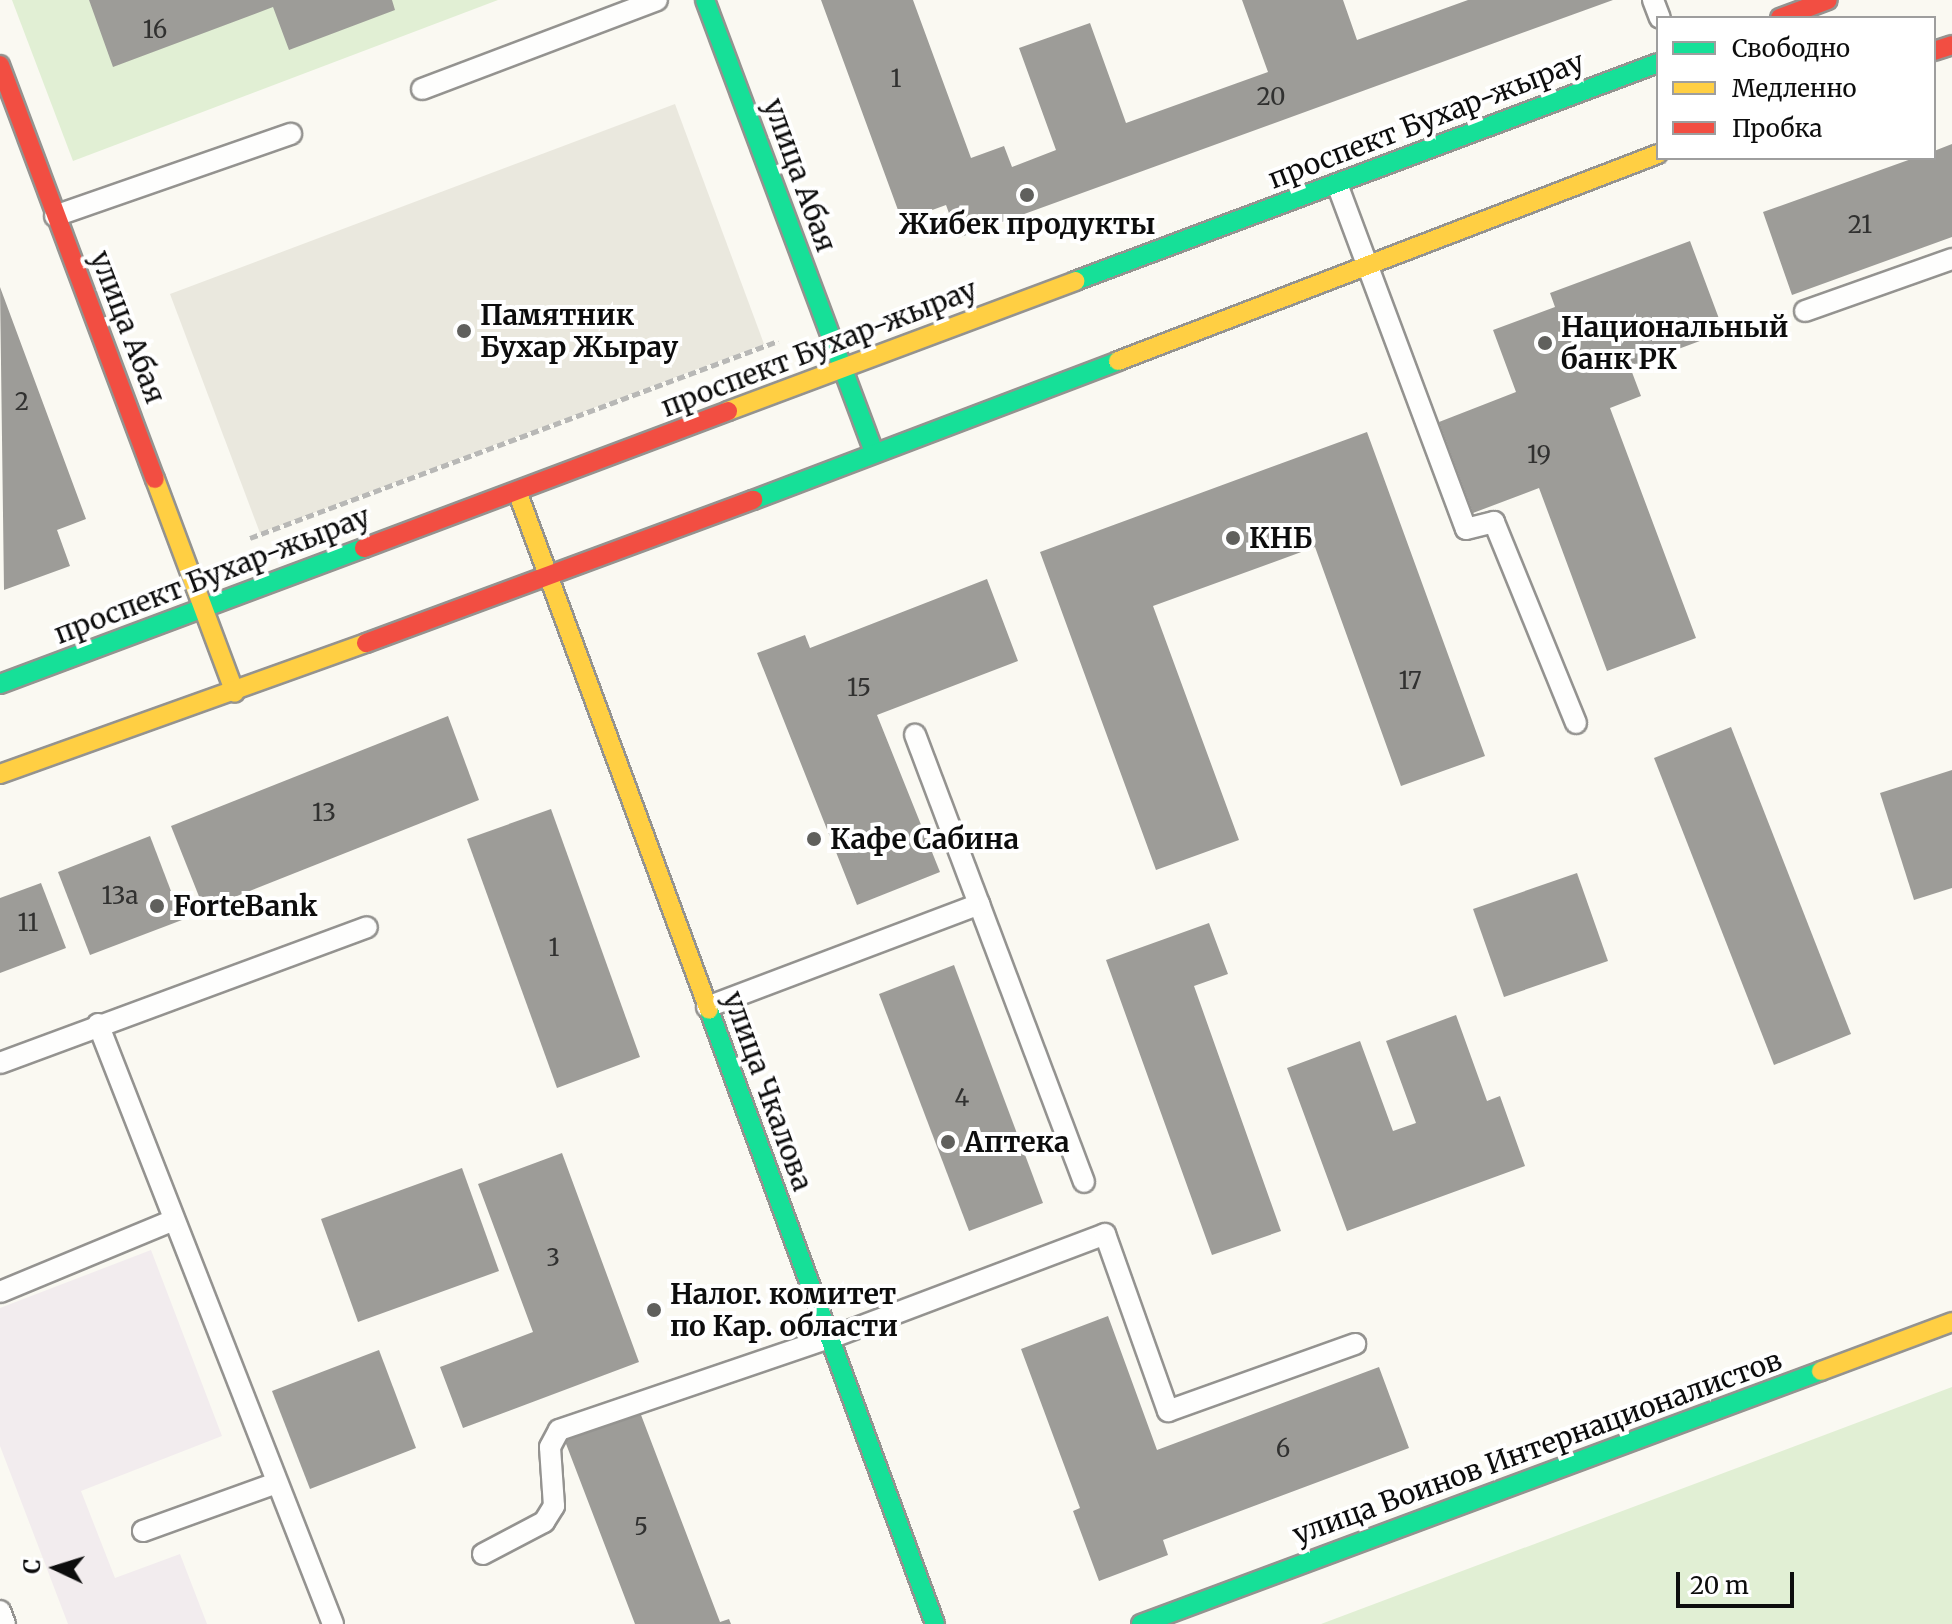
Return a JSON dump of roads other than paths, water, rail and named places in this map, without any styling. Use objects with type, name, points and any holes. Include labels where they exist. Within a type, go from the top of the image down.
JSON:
[{"type":"main road","name":"улица Абая","points":[[705,0],[874,453]]},
{"type":"main road","points":[[1785,16],[1828,0]]},
{"type":"main road","name":"проспект Бухар-жырау","points":[[0,684],[1656,64]]},
{"type":"main road","name":"улица Абая","points":[[0,65],[206,607],[235,693]]},
{"type":"main road","points":[[0,774],[235,693],[549,578],[1366,263],[1656,155]]},
{"type":"main road","name":"улица Чкалова","points":[[517,491],[935,1624]]},
{"type":"main road","name":"улица Воинов Интернационалистов","points":[[1141,1624],[1952,1322]]},
{"type":"lane","points":[[422,89],[657,0]]},
{"type":"lane","points":[[55,216],[291,134]]},
{"type":"lane","points":[[1337,184],[1466,529],[1494,522],[1576,723]]},
{"type":"lane","points":[[1805,311],[1952,259]]},
{"type":"lane","points":[[915,735],[1084,1182]]},
{"type":"lane","points":[[707,1007],[979,904]]},
{"type":"lane","points":[[0,1063],[98,1024],[367,927]]},
{"type":"lane","points":[[98,1024],[333,1624]]},
{"type":"lane","points":[[0,1292],[174,1220]]},
{"type":"lane","points":[[483,1554],[544,1522],[554,1506],[550,1447],[559,1430],[830,1338],[1105,1234],[1168,1411],[1355,1344]]},
{"type":"lane","points":[[143,1531],[276,1483]]},
{"type":"lane","points":[[0,1611],[5,1624]]},
{"type":"place","name":"Жибек продукты","points":[[1027,195]]},
{"type":"place","name":"Памятник Бухар Жырау","points":[[464,331]]},
{"type":"place","name":"Национальный банк РК","points":[[1545,343]]},
{"type":"place","name":"КНБ","points":[[1233,538]]},
{"type":"place","name":"Кафе Сабина","points":[[814,839]]},
{"type":"place","name":"ForteBank","points":[[157,906]]},
{"type":"place","name":"Аптека","points":[[948,1142]]},
{"type":"place","name":"Налог. комитет по Кар. области","points":[[654,1310]]}]
